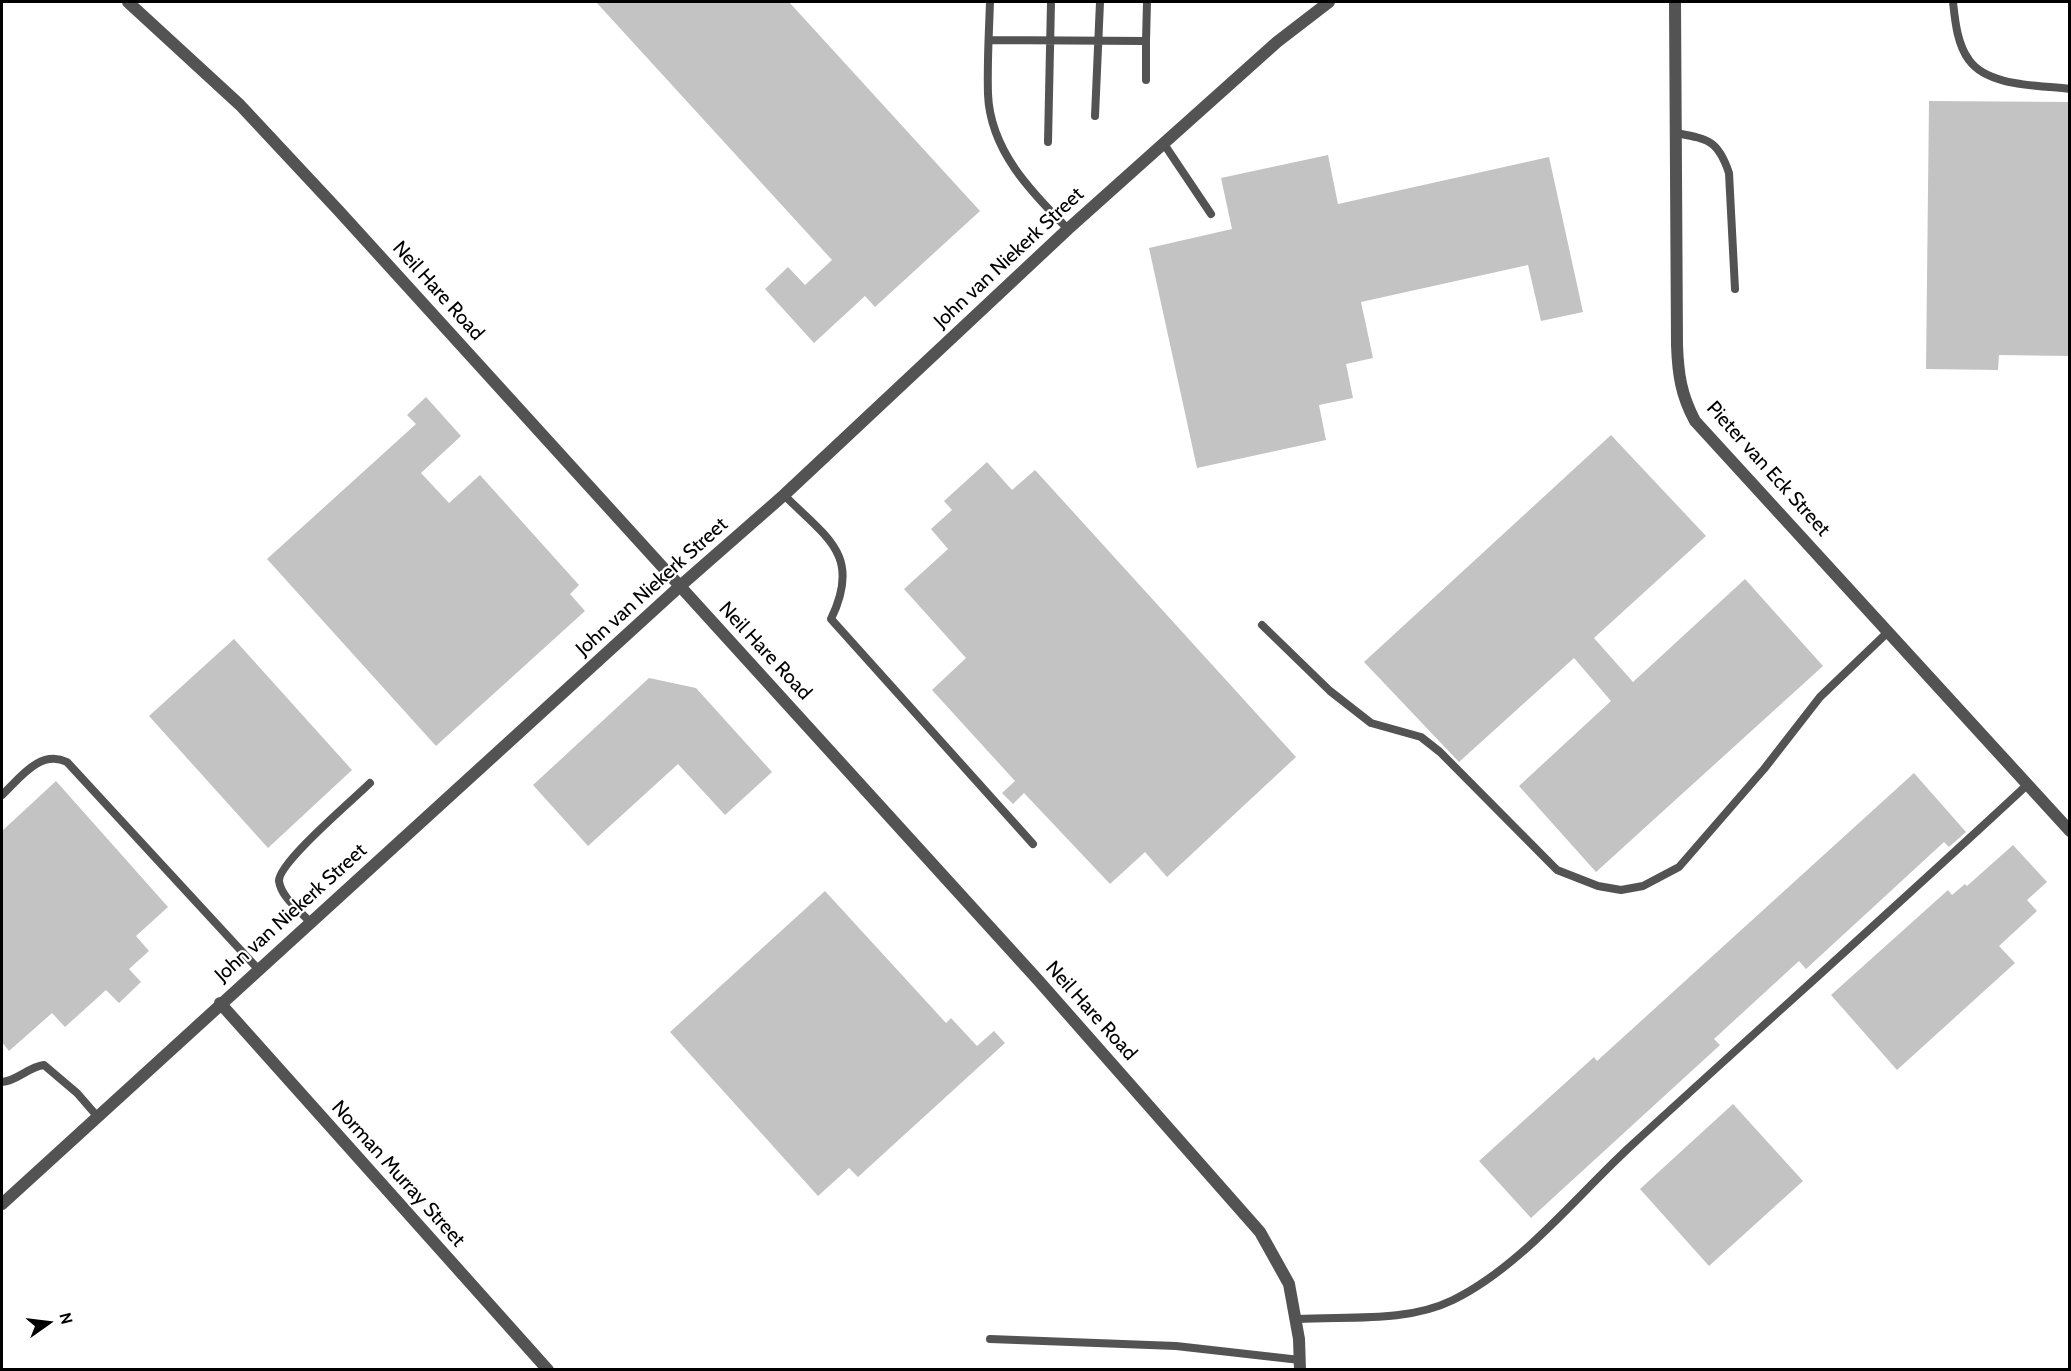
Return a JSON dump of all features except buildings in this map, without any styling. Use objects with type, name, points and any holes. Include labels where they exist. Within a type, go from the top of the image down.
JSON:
[{"type":"street","name":"Neil Hare Road","points":[[128,2],[255,121],[1038,980],[1260,1232],[1289,1284],[1297,1319],[1300,1365]]},
{"type":"street","name":"John van Niekerk Street","points":[[2,1204],[220,1003],[679,587],[784,495],[1068,229],[1314,10],[1329,2]]},
{"type":"street","name":"Pieter van Eck Street","points":[[1675,2],[1677,345],[1678,380],[1684,401],[1700,427],[2070,831]]},
{"type":"street","name":"Norman Murray Street","points":[[220,1003],[548,1370]]},
{"type":"lane","points":[[990,2],[988,96],[997,133],[1011,165],[1039,201],[1068,229]]},
{"type":"lane","points":[[1048,142],[1051,2]]},
{"type":"lane","points":[[1095,116],[1100,2]]},
{"type":"lane","points":[[1146,2],[1146,80]]},
{"type":"lane","points":[[1953,2],[1957,30],[1969,60],[1985,73],[2002,79],[2070,89]]},
{"type":"lane","points":[[989,40],[1049,43],[1146,41]]},
{"type":"lane","points":[[1676,133],[1705,138],[1722,154],[1729,172],[1735,289]]},
{"type":"lane","points":[[1164,144],[1211,214]]},
{"type":"lane","points":[[784,495],[838,551],[845,568],[843,595],[831,619],[1033,844]]},
{"type":"lane","points":[[1262,625],[1330,691],[1371,723],[1421,737],[1440,752],[1557,870],[1598,886],[1621,890],[1643,886],[1679,867],[1764,769],[1820,697],[1888,631]]},
{"type":"lane","points":[[2,795],[39,761],[48,758],[67,762],[258,969]]},
{"type":"lane","points":[[310,922],[279,885],[279,875],[290,859],[370,783]]},
{"type":"lane","points":[[1297,1319],[1399,1315],[1433,1309],[1455,1299],[1484,1280],[1541,1235],[1619,1156],[2027,785]]},
{"type":"lane","points":[[2,1082],[9,1082],[36,1066],[44,1065],[70,1087],[97,1116]]},
{"type":"lane","points":[[990,1339],[1176,1346],[1300,1365]]}]
